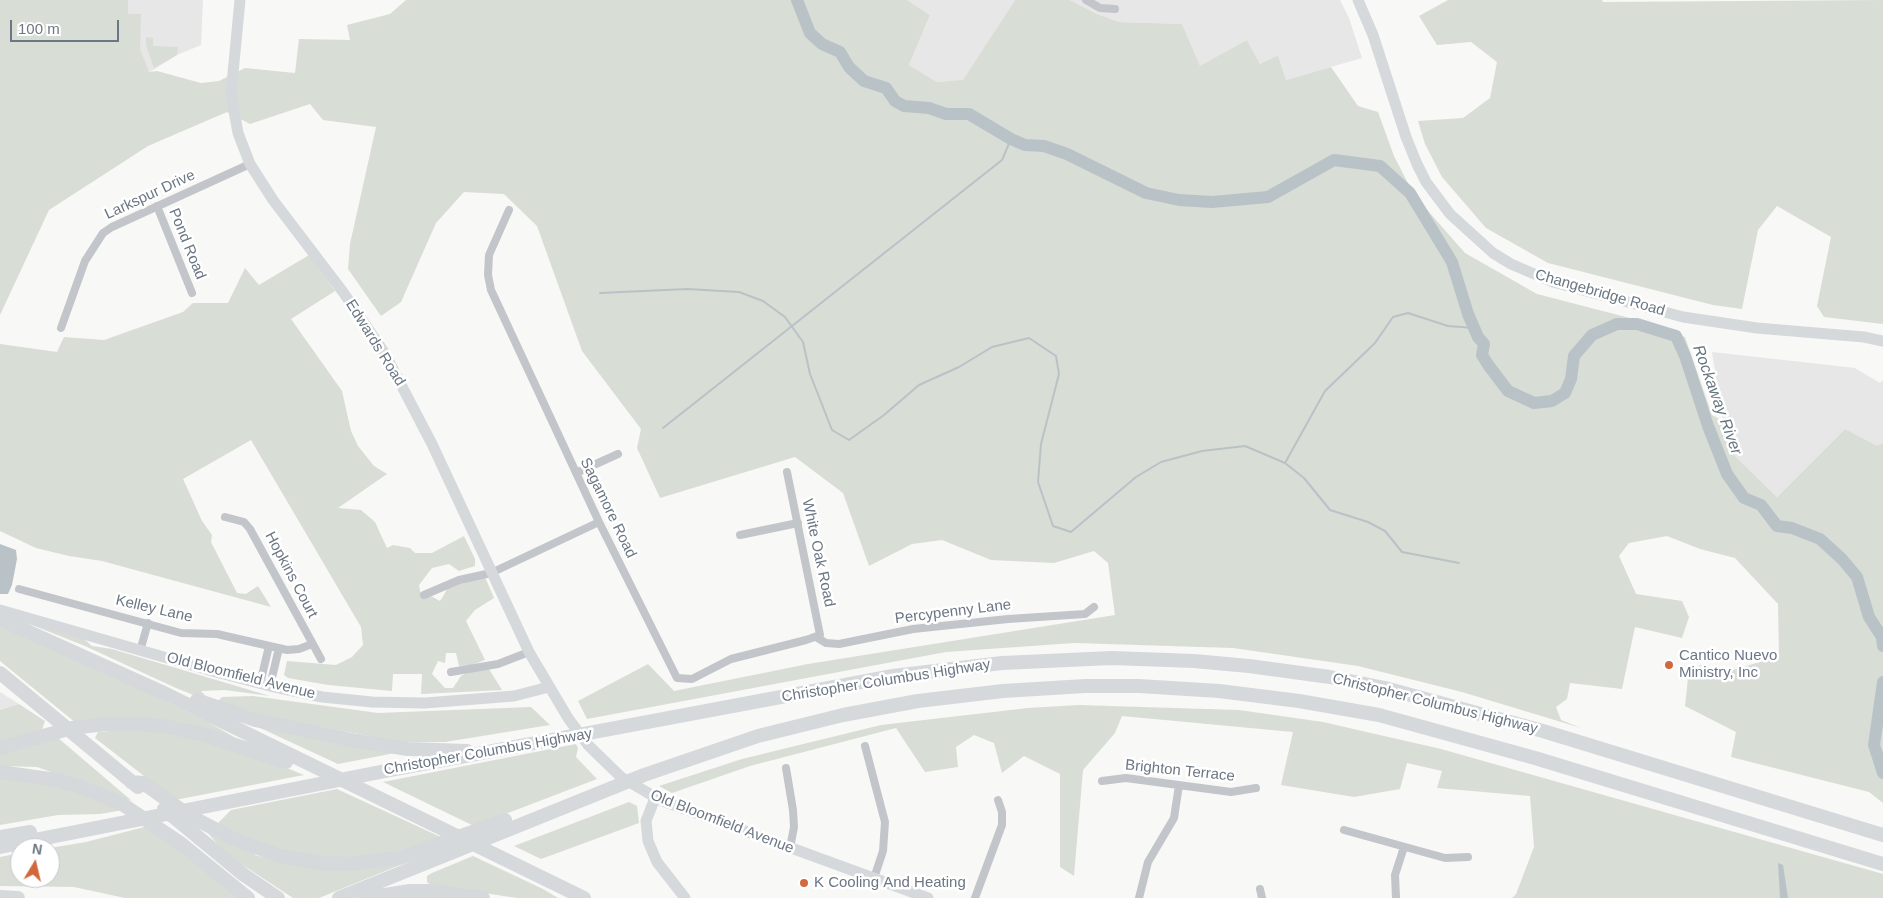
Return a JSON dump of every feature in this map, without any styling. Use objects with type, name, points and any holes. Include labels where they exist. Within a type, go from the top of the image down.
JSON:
[{"type":"highway","points":[[0,619],[166,694],[584,898]]},
{"type":"highway","name":"Christopher Columbus Highway","points":[[0,847],[48,838],[57,834],[813,690],[948,668],[1084,658],[1140,658],[1212,662],[1303,673],[1411,695],[1543,731],[1883,835]]},
{"type":"highway","points":[[0,673],[237,869],[278,898]]},
{"type":"highway","name":"Christopher Columbus Highway","points":[[495,829],[558,801],[575,802],[708,751],[775,731],[843,715],[918,701],[978,693],[1059,687],[1121,686],[1192,689],[1299,701],[1404,722],[1535,758],[1883,864]]},
{"type":"highway","points":[[166,694],[176,692],[222,710],[271,724],[376,744],[408,749],[492,752]]},
{"type":"highway","points":[[0,748],[72,728],[105,724],[140,724],[181,729],[246,747],[303,768],[317,768]]},
{"type":"highway","points":[[0,772],[57,780],[81,787],[122,804],[179,842],[248,898]]},
{"type":"highway","points":[[131,782],[142,783],[190,816],[227,836],[268,852],[291,858],[325,863],[357,863],[400,858],[495,829]]},
{"type":"highway","points":[[339,898],[446,854],[495,829]]},
{"type":"highway","points":[[0,837],[47,830],[57,834]]},
{"type":"highway","points":[[366,898],[410,891],[430,891],[483,898]]},
{"type":"highway","points":[[0,897],[18,898]]},
{"type":"street","name":"Edwards Road","points":[[240,0],[231,94],[238,133],[250,164],[273,200],[343,292],[384,352],[432,444],[529,652],[549,687]]},
{"type":"street","points":[[1086,0],[1100,8],[1115,8]]},
{"type":"street","name":"Changebridge Road","points":[[1358,0],[1383,63],[1409,146],[1422,173],[1450,214],[1493,253],[1512,264],[1553,282],[1683,317],[1757,328],[1864,337],[1883,341]]},
{"type":"street","name":"Larkspur Drive","points":[[61,328],[85,261],[96,240],[112,227],[250,164]]},
{"type":"street","name":"Pond Road","points":[[157,206],[192,292]]},
{"type":"street","name":"Sagamore Road","points":[[509,210],[489,255],[488,275],[490,290],[599,522],[677,678],[692,679],[731,659],[816,636]]},
{"type":"street","points":[[576,473],[618,454]]},
{"type":"street","name":"White Oak Road","points":[[786,472],[819,621],[820,635],[816,636]]},
{"type":"street","name":"Hopkins Court","points":[[225,517],[244,522],[250,529],[321,659]]},
{"type":"street","points":[[424,594],[459,580],[491,573],[599,522]]},
{"type":"street","points":[[740,535],[798,523]]},
{"type":"street","name":"Kelley Lane","points":[[19,589],[181,633],[217,634],[294,650],[312,644]]},
{"type":"street","name":"Percypenny Lane","points":[[816,636],[831,644],[913,629],[1008,618],[1085,614],[1094,607]]},
{"type":"street","name":"Old Bloomfield Avenue","points":[[0,610],[265,685],[322,697],[400,703],[488,699],[531,693],[549,687],[568,718],[600,759],[621,778],[655,798],[928,898]]},
{"type":"street","points":[[140,651],[148,623]]},
{"type":"street","points":[[265,685],[270,646]]},
{"type":"street","points":[[265,685],[279,648]]},
{"type":"street","points":[[451,672],[498,664],[529,652]]},
{"type":"street","points":[[865,746],[885,822],[883,851],[874,878]]},
{"type":"street","points":[[786,768],[794,810],[794,827],[790,848]]},
{"type":"street","name":"Brighton Terrace","points":[[1102,781],[1126,778],[1231,792],[1256,788]]},
{"type":"street","points":[[1139,898],[1148,862],[1174,818],[1180,786]]},
{"type":"street","points":[[655,798],[646,821],[648,841],[657,862],[685,898]]},
{"type":"street","points":[[975,898],[1002,825],[1002,812],[998,800]]},
{"type":"street","points":[[1344,830],[1445,858],[1468,857]]},
{"type":"street","points":[[1396,898],[1395,875],[1404,847]]},
{"type":"street","points":[[1260,889],[1262,898]]},
{"type":"shaded area","points":[[0,0],[128,0],[128,14],[141,14],[140,49],[149,72],[157,71],[201,83],[219,81],[245,68],[295,73],[299,39],[350,40],[347,25],[390,14],[406,0],[907,0],[930,15],[909,65],[937,82],[963,80],[1015,0],[1070,0],[1097,14],[1119,22],[1182,24],[1200,66],[1247,40],[1260,64],[1278,55],[1286,80],[1331,67],[1358,106],[1378,112],[1394,156],[1414,195],[1465,253],[1537,294],[1680,331],[1675,333],[1685,337],[1712,415],[1723,421],[1735,456],[1777,497],[1845,429],[1877,446],[1883,443],[1883,803],[1869,792],[1731,757],[1736,732],[1685,706],[1688,678],[1700,665],[1720,674],[1779,656],[1778,604],[1735,558],[1700,549],[1667,536],[1629,543],[1619,556],[1636,594],[1682,601],[1689,617],[1682,638],[1635,627],[1622,689],[1570,683],[1567,699],[1556,707],[1561,720],[1581,728],[1462,692],[1358,666],[1233,648],[1074,643],[946,652],[587,719],[578,701],[648,664],[674,691],[808,664],[1115,615],[1108,563],[1094,551],[1054,563],[991,560],[942,540],[912,544],[869,566],[843,493],[795,457],[660,498],[637,448],[641,429],[582,351],[537,226],[504,194],[464,192],[436,223],[401,302],[381,316],[348,269],[350,244],[376,127],[323,120],[310,104],[250,124],[227,112],[148,146],[49,210],[0,315]]},
{"type":"shaded area","points":[[46,0],[203,0],[201,45],[177,55],[150,72]]},
{"type":"shaded area","points":[[907,0],[1015,0],[963,81],[937,82],[909,65],[930,15]]},
{"type":"shaded area","points":[[1070,0],[1340,0],[1349,18],[1362,58],[1286,80],[1278,55],[1260,64],[1247,40],[1200,67],[1182,24],[1119,22],[1097,14]]},
{"type":"shaded area","points":[[1448,0],[1602,0],[1603,2],[1883,0],[1883,324],[1824,317],[1817,306],[1831,237],[1777,206],[1758,230],[1742,309],[1713,305],[1548,263],[1486,228],[1442,177],[1425,144],[1418,121],[1463,118],[1490,98],[1497,62],[1471,42],[1437,45],[1419,16]]},
{"type":"shaded area","points":[[146,37],[153,38],[153,46],[178,47],[177,55],[154,68],[146,45]]},
{"type":"shaded area","points":[[309,255],[335,291],[291,319],[342,391],[351,431],[358,446],[374,466],[387,474],[338,508],[361,510],[375,522],[387,548],[393,545],[410,548],[415,553],[432,553],[464,536],[475,559],[475,566],[459,571],[449,564],[432,568],[419,585],[421,596],[429,595],[440,601],[451,583],[485,577],[494,598],[475,610],[466,621],[485,660],[472,665],[459,666],[456,653],[446,653],[445,663],[438,661],[432,674],[445,688],[453,688],[461,676],[470,671],[489,669],[502,690],[421,694],[422,674],[393,674],[392,691],[328,685],[288,678],[284,675],[287,661],[336,665],[352,657],[363,645],[361,627],[251,440],[183,479],[202,521],[212,535],[211,542],[237,593],[246,594],[258,586],[271,607],[102,561],[36,548],[0,531],[0,344],[57,352],[64,337],[104,340],[183,312],[193,303],[228,303],[245,268],[259,285]]},
{"type":"shaded area","points":[[1712,352],[1855,368],[1880,383],[1883,380],[1883,443],[1877,447],[1845,429],[1777,497],[1735,456],[1723,421]]},
{"type":"shaded area","points":[[0,544],[16,550],[17,559],[12,585],[8,594],[0,594]]},
{"type":"shaded area","points":[[22,621],[84,639],[92,646],[112,649],[270,696],[225,690],[201,691],[211,702],[85,646]]},
{"type":"shaded area","points":[[0,625],[66,653],[208,722],[234,737],[76,723],[0,661]]},
{"type":"shaded area","points":[[0,692],[19,704],[0,710]]},
{"type":"shaded area","points":[[253,696],[378,713],[531,707],[550,725],[445,742],[401,742],[258,715],[217,702],[222,697]]},
{"type":"shaded area","points":[[19,704],[45,721],[42,730],[0,743],[0,710]]},
{"type":"shaded area","points":[[1079,705],[1239,710],[1323,722],[1441,749],[1883,874],[1883,898],[1512,898],[1516,894],[1534,847],[1530,796],[1437,788],[1442,771],[1407,763],[1400,789],[1354,797],[1281,785],[1293,732],[1122,716],[1115,733],[1083,770],[1074,876],[1060,867],[1060,774],[1024,756],[1002,773],[994,743],[974,735],[956,747],[958,767],[925,772],[896,728],[750,766],[672,793],[659,786],[742,759],[881,725],[1028,708]]},
{"type":"shaded area","points":[[258,727],[395,753],[338,764]]},
{"type":"shaded area","points":[[134,729],[183,734],[267,760],[304,775],[175,800],[95,738],[98,732]]},
{"type":"shaded area","points":[[57,737],[132,801],[37,767],[0,766],[0,753]]},
{"type":"shaded area","points":[[576,744],[578,748],[576,757],[597,779],[474,826],[383,782]]},
{"type":"shaded area","points":[[0,776],[60,785],[123,810],[100,814],[58,815],[0,825]]},
{"type":"shaded area","points":[[337,789],[445,839],[408,850],[366,857],[321,857],[286,851],[252,840],[217,824],[231,810]]},
{"type":"shaded area","points":[[629,802],[637,806],[639,823],[541,859],[514,846]]},
{"type":"shaded area","points":[[152,825],[240,898],[125,898],[74,887],[60,887],[60,846],[86,842]]},
{"type":"shaded area","points":[[207,832],[254,852],[255,855],[295,865],[415,859],[319,898],[293,898],[226,854]]},
{"type":"shaded area","points":[[10,855],[10,886],[0,886],[0,857]]},
{"type":"shaded area","points":[[473,856],[558,898],[517,898],[431,885],[427,882],[427,876],[432,873]]},
{"type":"shaded area","points":[[1778,863],[1783,865],[1788,898],[1780,898]]},
{"type":"waterway","name":"Rockaway River","points":[[797,0],[810,33],[822,44],[840,52],[849,67],[864,81],[886,88],[895,101],[904,106],[929,108],[946,114],[969,114],[1011,139],[1025,145],[1044,146],[1067,154],[1146,193],[1179,200],[1212,202],[1268,197],[1334,160],[1380,166],[1410,193],[1452,262],[1468,314],[1478,337],[1484,344],[1482,355],[1489,366],[1508,391],[1534,403],[1552,401],[1565,393],[1571,379],[1574,356],[1592,335],[1617,324],[1637,324],[1676,336],[1685,356],[1708,426],[1727,474],[1744,498],[1761,505],[1777,526],[1792,528],[1820,539],[1842,559],[1857,577],[1869,617],[1882,637],[1883,646]]},
{"type":"waterway","points":[[663,428],[1002,160],[1011,139]]},
{"type":"waterway","points":[[600,293],[687,289],[739,292],[763,301],[785,317],[803,342],[810,374],[832,430],[849,440],[884,415],[919,385],[959,367],[992,347],[1029,338],[1056,356],[1059,374],[1041,444],[1038,482],[1053,526],[1071,532],[1136,477],[1161,462],[1202,451],[1245,446],[1285,463],[1304,478],[1330,510],[1368,522],[1385,531],[1402,552],[1459,563]]},
{"type":"waterway","points":[[1285,463],[1325,391],[1375,343],[1393,317],[1408,313],[1448,326],[1474,328]]},
{"type":"waterway","name":"Rockaway River","points":[[1883,682],[1874,745],[1883,773]]},
{"type":"place","name":"Cantico Nuevo Ministry, Inc","points":[[1669,665]]},
{"type":"place","name":"K Cooling And Heating","points":[[804,883]]}]
